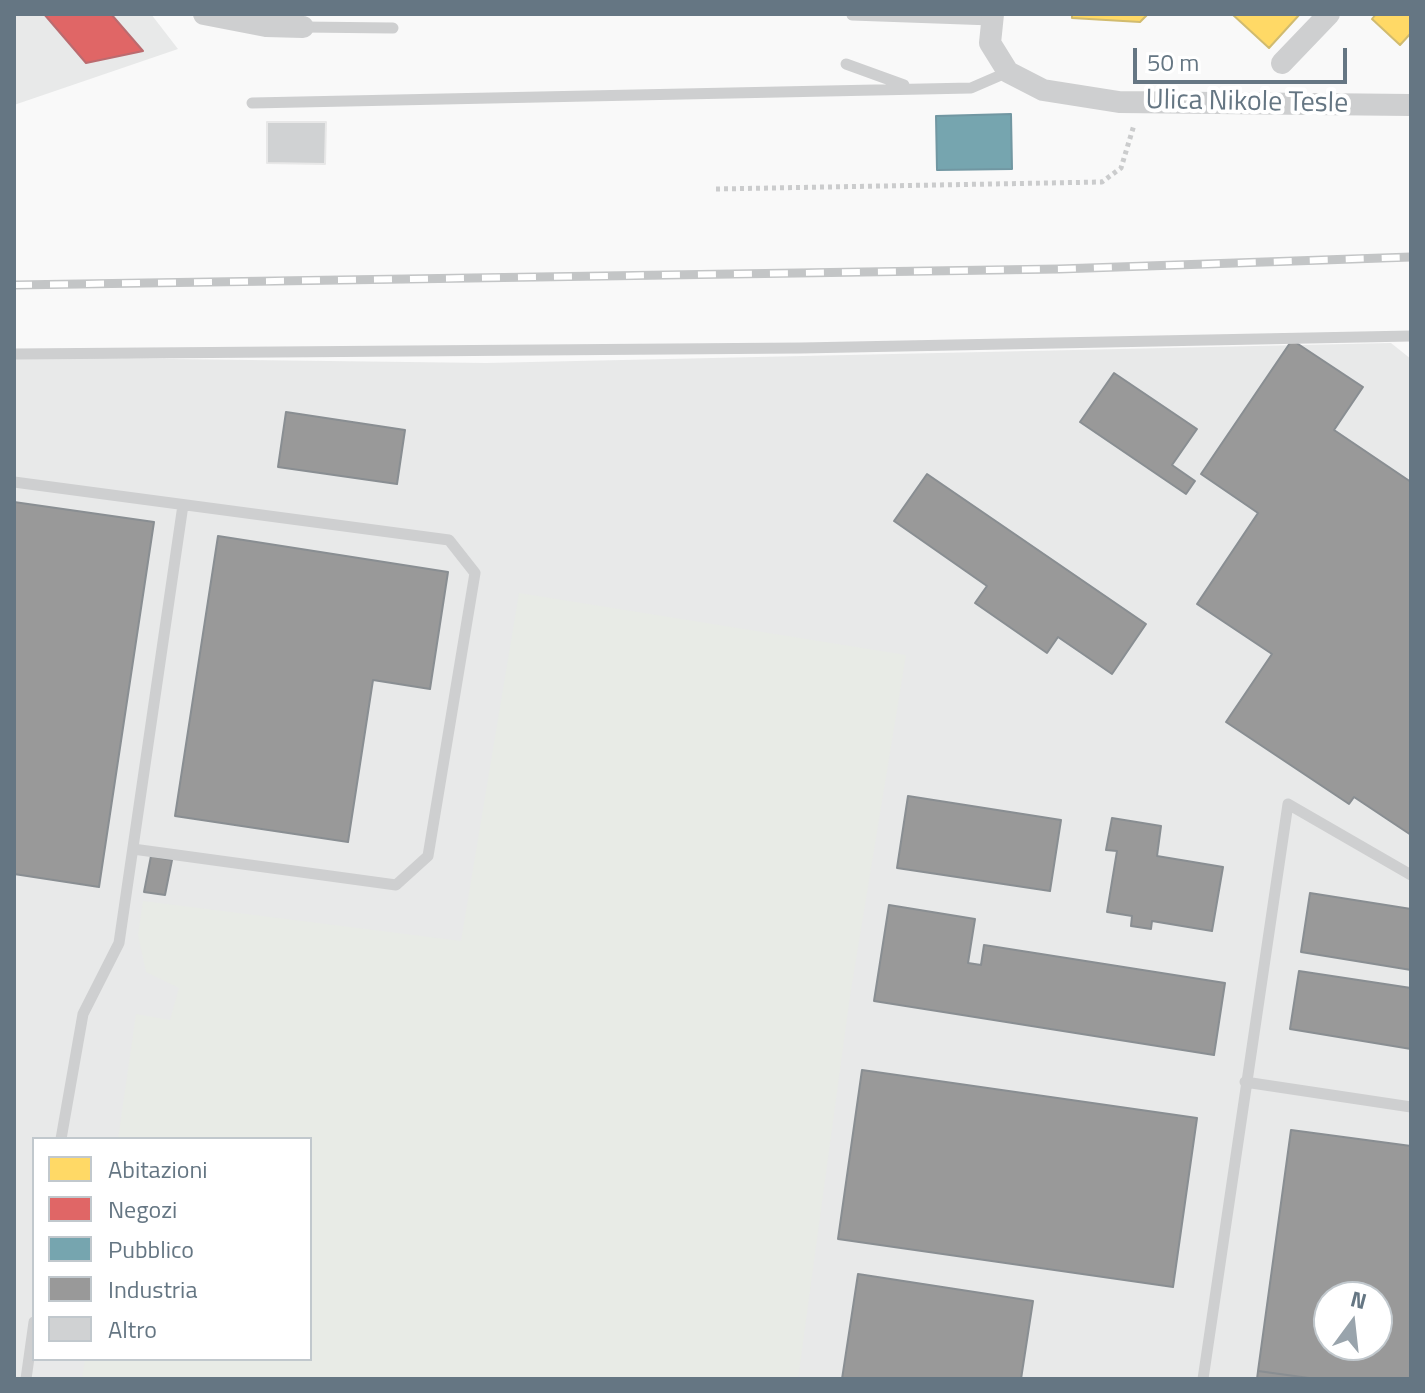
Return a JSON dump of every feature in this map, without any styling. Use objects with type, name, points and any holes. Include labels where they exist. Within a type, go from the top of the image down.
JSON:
[{"type":"street","points":[[204,14],[266,26],[303,27]]},
{"type":"street","points":[[1282,63],[1329,14]]},
{"type":"street","points":[[993,17],[990,43],[1008,72]]},
{"type":"street","name":"Ulica Nikole Tesle","points":[[1008,72],[1043,90],[1139,102],[1411,105]]},
{"type":"lane","points":[[852,15],[993,17]]},
{"type":"lane","points":[[303,27],[393,28]]},
{"type":"lane","points":[[846,64],[912,88]]},
{"type":"lane","points":[[252,103],[971,88],[1008,72]]},
{"type":"lane","points":[[14,354],[769,348],[1411,336]]},
{"type":"lane","points":[[14,482],[449,540],[475,573],[428,856],[396,885],[133,849]]},
{"type":"lane","points":[[61,1137],[83,1014],[119,943],[183,505]]},
{"type":"lane","points":[[1203,1379],[1288,804],[1411,875]]},
{"type":"lane","points":[[1245,1082],[1411,1107]]},
{"type":"lane","points":[[26,1379],[32,1336]]},
{"type":"path","points":[[716,189],[1102,182],[1121,168],[1139,102]]},
{"type":"shaded area","points":[[14,14],[151,14],[178,49],[14,105]]},
{"type":"shaded area","points":[[1391,343],[1411,359],[1411,1379],[14,1379],[14,357],[486,363]]},
{"type":"shaded area","points":[[519,593],[906,655],[850,996],[798,1379],[82,1379],[85,1361],[312,1361],[312,1137],[118,1137],[136,1014],[170,1020],[179,988],[146,972],[138,935],[143,901],[461,941]]},
{"type":"building: Abitazioni","points":[[1072,14],[1148,14],[1140,22],[1072,18]]},
{"type":"building: Abitazioni","points":[[1232,14],[1300,14],[1269,48]]},
{"type":"building: Abitazioni","points":[[1376,14],[1411,14],[1411,33],[1400,45],[1372,19]]},
{"type":"building: Negozi","points":[[44,14],[111,14],[143,51],[86,63]]},
{"type":"building: Pubblico","points":[[1011,114],[1012,169],[937,170],[936,116]]},
{"type":"building: Industria","points":[[1292,340],[1363,387],[1334,430],[1411,482],[1411,835],[1354,797],[1349,804],[1226,722],[1272,654],[1197,604],[1258,513],[1201,474]]},
{"type":"building: Industria","points":[[1114,373],[1197,429],[1172,465],[1195,481],[1186,494],[1080,422]]},
{"type":"building: Industria","points":[[286,412],[405,430],[397,484],[278,467]]},
{"type":"building: Industria","points":[[927,474],[1146,624],[1112,674],[1058,637],[1047,653],[975,603],[987,586],[894,521]]},
{"type":"building: Industria","points":[[14,502],[154,522],[99,887],[14,874]]},
{"type":"building: Industria","points":[[218,536],[448,572],[430,689],[373,680],[348,842],[175,816]]},
{"type":"building: Industria","points":[[908,796],[1061,820],[1050,891],[897,868]]},
{"type":"building: Industria","points":[[1112,818],[1161,826],[1157,856],[1223,867],[1212,931],[1152,921],[1151,929],[1131,926],[1132,916],[1107,912],[1117,851],[1106,850]]},
{"type":"building: Industria","points":[[151,856],[172,860],[165,895],[144,892]]},
{"type":"building: Industria","points":[[1310,893],[1411,909],[1411,970],[1301,952]]},
{"type":"building: Industria","points":[[889,905],[975,919],[968,963],[981,965],[984,945],[1225,983],[1214,1055],[874,1001]]},
{"type":"building: Industria","points":[[1299,971],[1411,988],[1411,1049],[1290,1029]]},
{"type":"building: Industria","points":[[862,1070],[1197,1118],[1173,1287],[838,1239]]},
{"type":"building: Industria","points":[[1291,1130],[1411,1146],[1411,1379],[1316,1379],[1258,1371]]},
{"type":"building: Industria","points":[[858,1274],[1033,1301],[1021,1379],[842,1379]]},
{"type":"building: Industria","points":[[1258,1371],[1316,1379],[1257,1379]]},
{"type":"building: Altro","points":[[267,122],[326,122],[325,164],[267,163]]},
{"type":"railway","points":[[14,285],[1059,269],[1411,257]]}]
